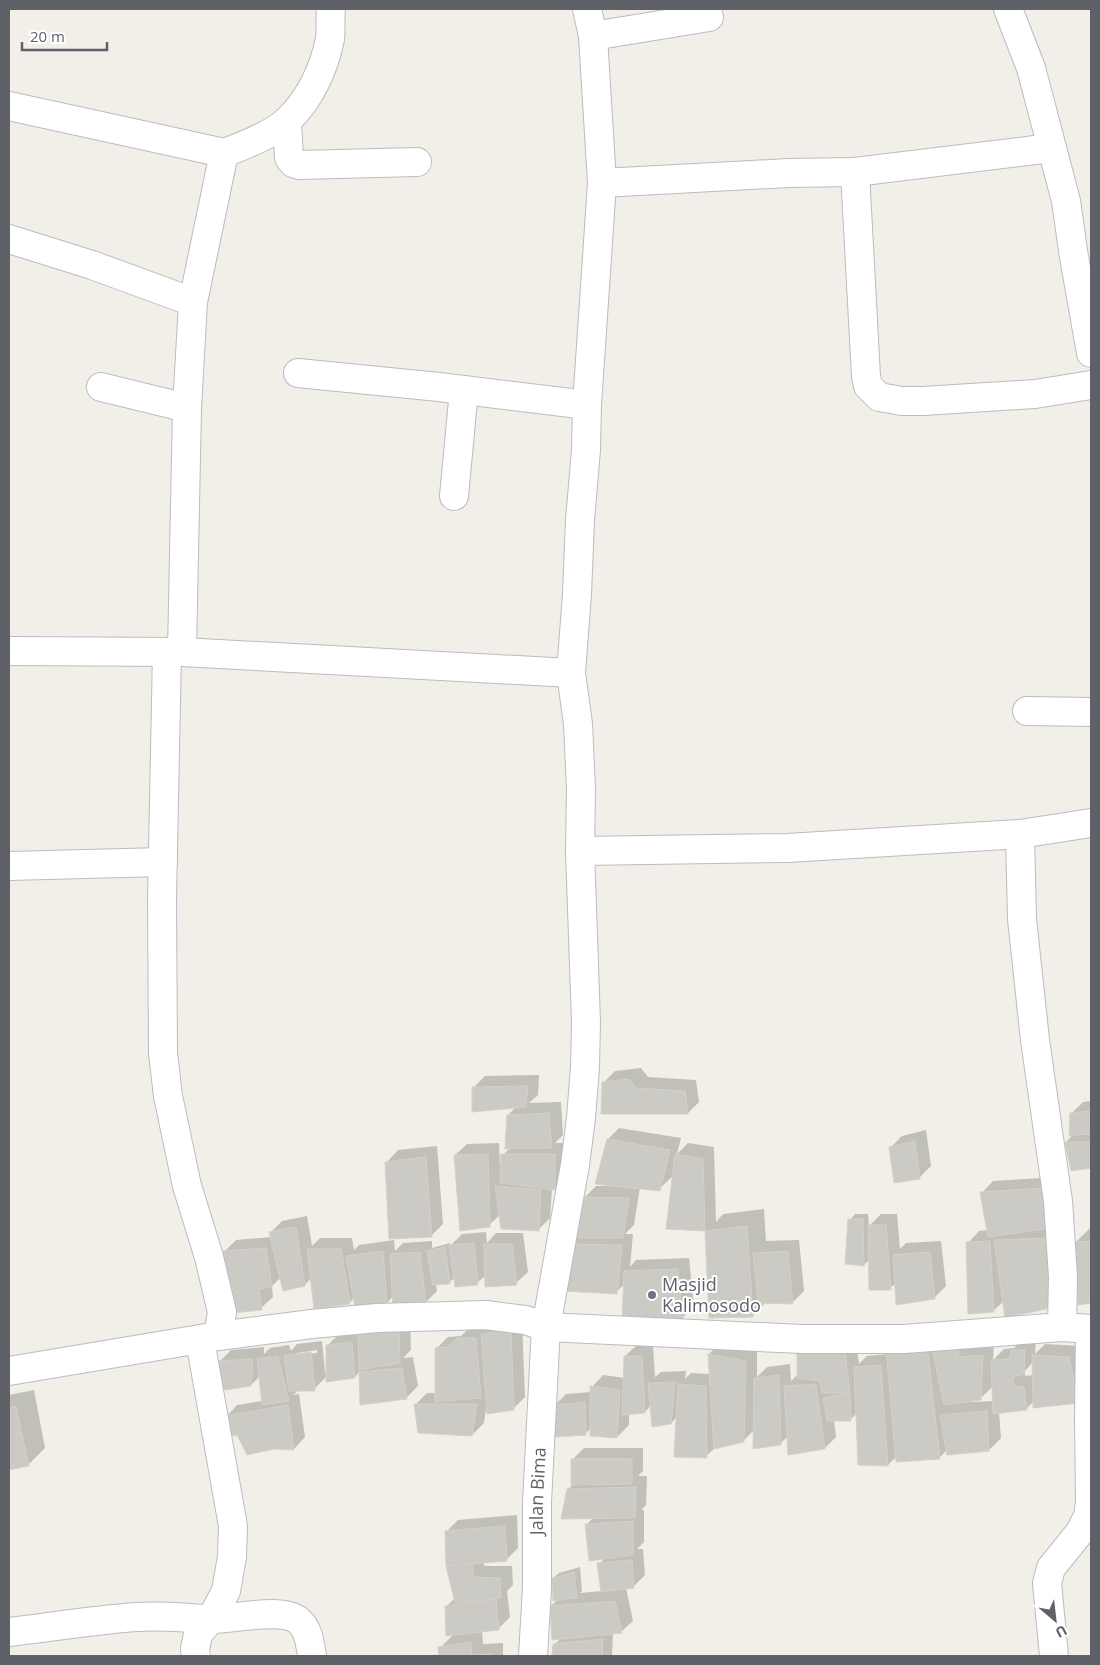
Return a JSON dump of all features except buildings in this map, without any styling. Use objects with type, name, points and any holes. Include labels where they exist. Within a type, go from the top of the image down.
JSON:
[{"type":"street","points":[[9,106],[224,153],[253,142],[287,121],[309,95],[324,64],[330,38],[331,9]]},
{"type":"street","name":"Jalan Bima","points":[[533,1656],[537,1588],[537,1502],[546,1327],[575,1165],[585,1067],[586,1022],[580,851],[581,789],[578,724],[571,673],[602,182],[593,36],[587,9]]},
{"type":"street","points":[[1008,9],[1031,68],[1066,201],[1091,353]]},
{"type":"street","points":[[593,36],[710,17]]},
{"type":"street","points":[[287,121],[289,158],[293,163],[299,165],[417,162]]},
{"type":"street","points":[[602,182],[789,173],[855,172],[1051,148]]},
{"type":"street","points":[[196,1656],[195,1649],[198,1634],[211,1619],[226,1591],[232,1558],[233,1526],[209,1338],[222,1312],[209,1257],[187,1186],[168,1096],[163,1053],[163,862],[193,302],[224,153]]},
{"type":"street","points":[[855,172],[866,376],[868,386],[873,392],[879,397],[889,399],[924,401],[1035,394],[1091,385]]},
{"type":"street","points":[[9,239],[92,265],[193,302]]},
{"type":"street","points":[[298,374],[464,390],[588,405]]},
{"type":"street","points":[[101,387],[187,408]]},
{"type":"street","points":[[454,496],[464,390]]},
{"type":"street","points":[[9,650],[174,652],[571,673]]},
{"type":"street","points":[[1026,711],[1091,712]]},
{"type":"street","points":[[580,851],[787,848],[1020,834],[1091,824]]},
{"type":"street","points":[[1020,834],[1022,918],[1035,1040],[1058,1201],[1063,1277],[1062,1327]]},
{"type":"street","points":[[9,866],[163,862]]},
{"type":"street","points":[[9,1371],[209,1338],[312,1324],[377,1318],[486,1316],[525,1320],[546,1327],[802,1339],[904,1339],[1062,1327],[1091,1329],[1090,1502],[1088,1516],[1080,1532],[1051,1568],[1047,1583],[1054,1656]]},
{"type":"street","points":[[9,1632],[139,1616],[211,1619],[235,1616],[286,1615],[298,1621],[307,1633],[312,1656]]},
{"type":"place","name":"Masjid Kalimosodo","points":[[652,1295]]}]
